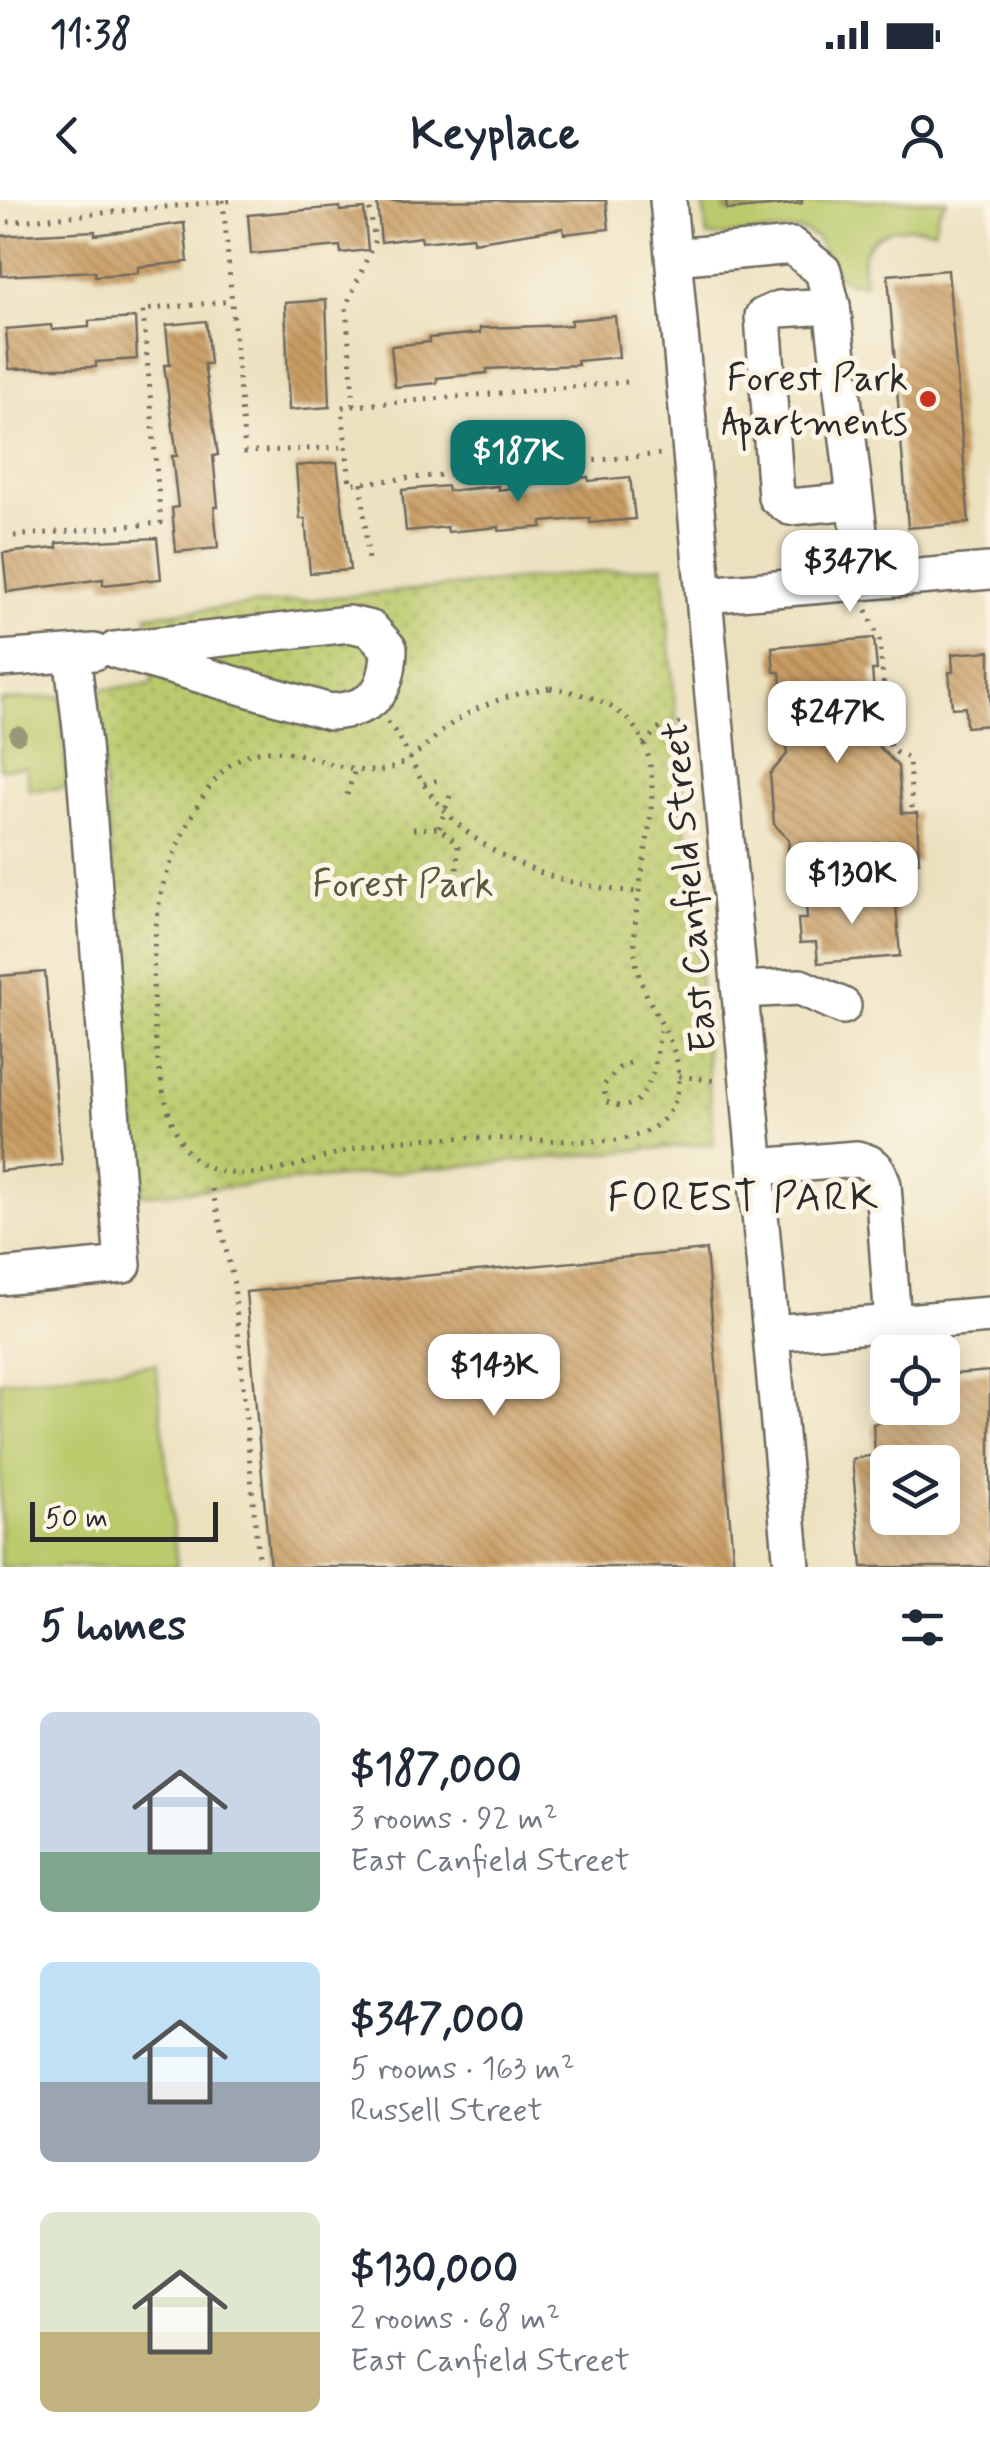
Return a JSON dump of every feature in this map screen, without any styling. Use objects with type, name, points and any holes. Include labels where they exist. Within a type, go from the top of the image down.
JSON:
[{"type":"street","name":"East Canfield Street","points":[[668,200],[792,1567]]},
{"type":"street","points":[[674,257],[792,246],[823,270],[832,306],[866,596]]},
{"type":"street","points":[[832,306],[778,309],[763,316],[776,497],[790,506],[854,501]]},
{"type":"street","points":[[704,596],[866,596],[990,571]]},
{"type":"street","points":[[0,659],[349,624],[370,628],[389,648],[389,672],[378,696],[355,710],[330,712],[115,650]]},
{"type":"street","points":[[0,1276],[124,1266],[83,745],[72,654]]},
{"type":"street","points":[[740,990],[800,987],[843,1006]]},
{"type":"street","points":[[757,1168],[857,1160],[878,1168],[883,1185],[893,1323]]},
{"type":"street","points":[[772,1332],[990,1314]]},
{"type":"path","points":[[8,222],[238,200]]},
{"type":"path","points":[[354,406],[346,307],[376,240],[368,200]]},
{"type":"path","points":[[223,201],[245,452],[344,447]]},
{"type":"path","points":[[14,536],[161,524],[143,310],[232,301]]},
{"type":"path","points":[[627,382],[342,407],[350,484],[661,454]]},
{"type":"path","points":[[362,483],[368,562]]},
{"type":"path","points":[[866,596],[879,640],[890,746],[893,752],[909,758],[912,809]]},
{"type":"path","points":[[550,688],[594,698],[627,722],[650,759],[653,809],[638,892],[634,943],[637,968],[675,1055],[679,1076],[673,1104],[658,1125],[641,1136],[618,1140],[405,1139],[256,1174],[213,1170],[187,1154],[170,1122],[162,1094],[158,1048],[155,932],[168,868],[190,822],[216,778],[246,754],[280,750],[355,768],[387,769],[410,760],[446,728],[479,707],[550,688]]},
{"type":"path","points":[[368,702],[398,733],[424,784],[476,839],[515,864],[558,881],[593,889],[638,892]]},
{"type":"path","points":[[643,744],[662,726],[687,722]]},
{"type":"path","points":[[347,795],[355,768]]},
{"type":"path","points":[[424,784],[438,780]]},
{"type":"path","points":[[438,828],[451,793]]},
{"type":"path","points":[[413,829],[438,828],[458,844],[457,871]]},
{"type":"path","points":[[630,1063],[618,1068],[604,1085],[605,1101],[622,1106],[646,1091],[657,1060],[661,1026]]},
{"type":"path","points":[[679,1076],[717,1082]]},
{"type":"path","points":[[212,1190],[234,1284],[259,1567]]},
{"type":"green space","points":[[703,200],[724,200],[726,212],[841,200],[947,200],[934,230],[905,228],[880,235],[865,253],[865,283],[849,283],[838,276],[817,238],[801,230],[707,237]]},
{"type":"green space","name":"Forest Park","points":[[663,566],[714,1143],[142,1195],[96,690],[153,684],[147,615]]},
{"type":"green space","points":[[61,696],[67,788],[29,790],[26,767],[0,769],[0,701]]},
{"type":"green space","points":[[156,1364],[177,1567],[0,1567],[0,1381]]},
{"type":"building","points":[[606,200],[609,229],[564,234],[563,228],[473,242],[473,237],[422,242],[421,237],[381,242],[377,201]]},
{"type":"building","points":[[726,200],[802,200],[802,203],[727,210]]},
{"type":"building","points":[[340,207],[340,211],[364,209],[368,250],[341,253],[340,246],[251,254],[248,215]]},
{"type":"building","points":[[184,223],[188,262],[138,267],[138,273],[2,276],[0,236],[95,231],[95,235]]},
{"type":"building","name":"Forest Park Apartments","points":[[948,270],[969,523],[908,528],[888,275]]},
{"type":"building","points":[[326,300],[330,407],[289,410],[285,303]]},
{"type":"building","points":[[615,316],[619,357],[577,361],[578,365],[487,369],[487,373],[437,378],[437,383],[395,387],[391,346],[480,333],[480,328],[571,325],[571,320]]},
{"type":"building","points":[[135,318],[137,359],[96,362],[96,367],[9,369],[6,329],[89,327],[89,321]]},
{"type":"building","points":[[206,321],[210,364],[204,364],[218,455],[213,456],[218,548],[176,552],[172,508],[178,507],[172,456],[177,456],[164,365],[170,365],[166,325]]},
{"type":"building","points":[[337,462],[350,570],[310,573],[296,466]]},
{"type":"building","points":[[588,477],[589,481],[630,477],[635,519],[542,522],[542,527],[499,531],[499,527],[448,532],[447,527],[406,531],[402,490],[498,486],[498,490]]},
{"type":"building","points":[[157,538],[161,579],[103,585],[103,579],[7,592],[3,553],[57,548],[57,543]]},
{"type":"building","points":[[874,638],[877,670],[872,670],[879,747],[898,766],[902,813],[917,813],[919,862],[867,869],[858,880],[803,876],[792,868],[789,840],[774,824],[770,774],[787,754],[780,672],[774,672],[772,647]]},
{"type":"building","points":[[990,651],[990,725],[966,727],[965,707],[952,708],[952,654]]},
{"type":"building","points":[[895,892],[900,956],[818,963],[816,942],[800,943],[798,919],[807,919],[806,899]]},
{"type":"building","points":[[45,972],[62,1165],[0,1171],[0,976]]},
{"type":"building","points":[[706,1250],[734,1567],[270,1567],[246,1292]]},
{"type":"building","points":[[990,1371],[990,1567],[862,1567],[852,1459],[870,1456],[870,1535],[960,1535],[960,1445],[874,1445],[873,1425],[960,1425],[960,1374]]},
{"type":"place","name":"Forest Park Apartments","points":[[928,399]]},
{"type":"district","name":"FOREST PARK","points":[[744,1196]]}]
